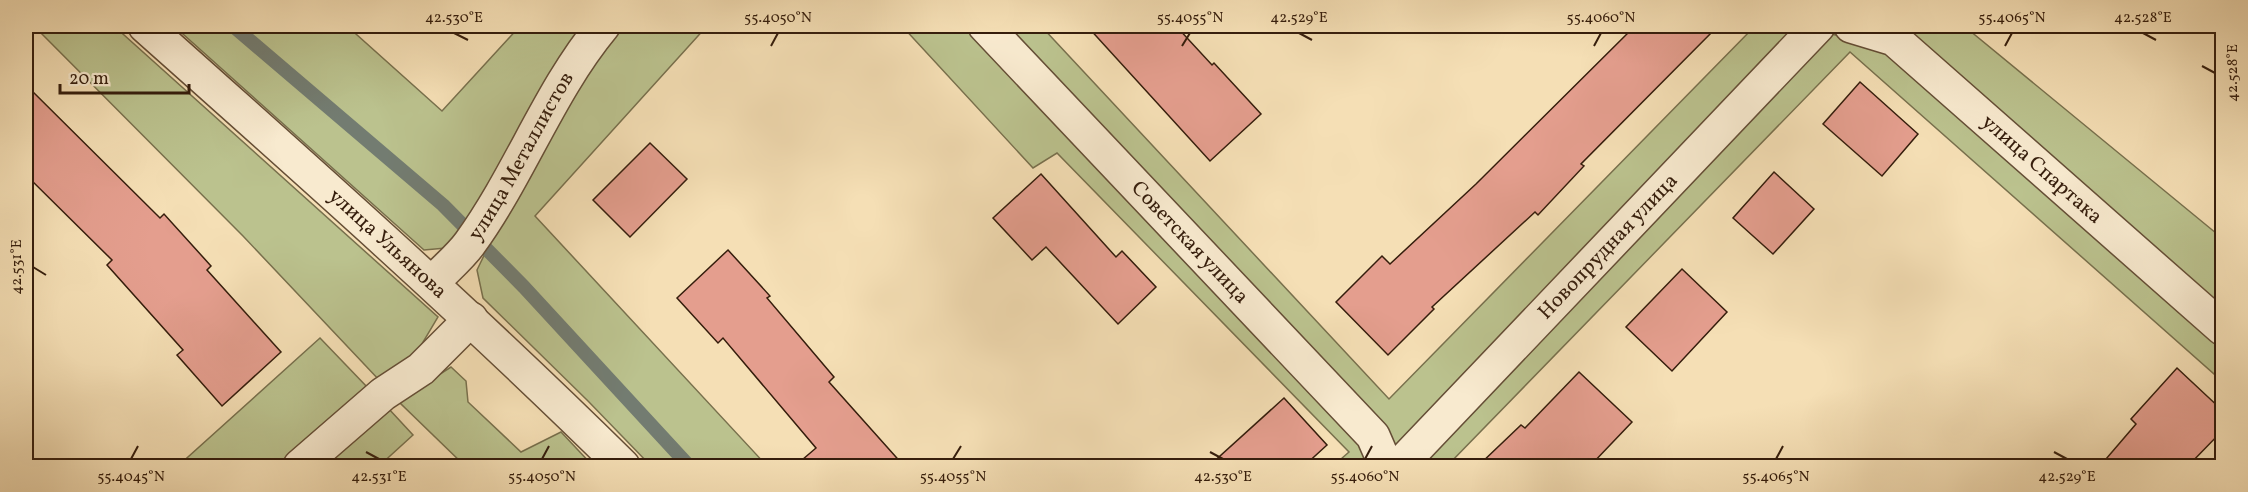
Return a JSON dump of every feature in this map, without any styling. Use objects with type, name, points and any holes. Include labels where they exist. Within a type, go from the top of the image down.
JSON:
[{"type":"street","name":"улица Ульянова","points":[[145,26],[432,283],[623,466]]},
{"type":"street","name":"улица Металлистов","points":[[432,283],[470,244],[583,50],[603,26]]},
{"type":"street","name":"Советская улица","points":[[985,26],[1373,436],[1386,466]]},
{"type":"street","name":"Новопрудная улица","points":[[1399,466],[1818,26]]},
{"type":"street","name":"улица Спартака","points":[[1851,26],[1894,39],[2223,328]]},
{"type":"street","points":[[300,466],[382,394],[422,369],[471,320]]},
{"type":"green space","points":[[34,26],[114,26],[438,317],[416,354],[381,382],[243,236]]},
{"type":"green space","points":[[174,26],[347,26],[442,111],[520,26],[592,26],[463,235],[446,248],[424,250]]},
{"type":"green space","points":[[616,26],[707,26],[535,216],[767,466],[651,466],[483,298],[477,270],[517,187]]},
{"type":"green space","points":[[902,26],[973,26],[1364,441],[1373,466],[1333,466],[1349,452],[1057,153],[1033,168]]},
{"type":"green space","points":[[999,26],[1041,26],[1389,399],[1755,26],[1804,26],[1395,457]]},
{"type":"green space","points":[[1902,26],[1964,26],[2222,238],[2222,311]]},
{"type":"green space","points":[[1830,34],[1859,39],[1880,47],[2222,343],[2222,381],[1850,52],[1447,466],[1417,466]]},
{"type":"green space","points":[[320,338],[368,388],[279,466],[178,466]]},
{"type":"green space","points":[[451,367],[466,381],[468,402],[521,452],[561,432],[593,466],[465,466],[398,401]]},
{"type":"green space","points":[[388,408],[413,435],[379,466],[321,466]]},
{"type":"building","points":[[1087,26],[1176,26],[1261,114],[1210,161]]},
{"type":"building","points":[[1635,26],[1718,26],[1581,164],[1584,166],[1538,215],[1535,212],[1432,307],[1434,309],[1388,355],[1336,302],[1382,256],[1390,264],[1476,184]]},
{"type":"building","points":[[1860,82],[1918,134],[1882,176],[1823,124]]},
{"type":"building","points":[[26,85],[160,218],[164,214],[211,266],[207,270],[281,352],[222,406],[177,355],[183,350],[107,265],[112,260],[26,175]]},
{"type":"building","points":[[650,143],[687,179],[630,237],[593,200]]},
{"type":"building","points":[[1774,172],[1814,209],[1773,254],[1733,218]]},
{"type":"building","points":[[1041,174],[1116,257],[1122,251],[1156,287],[1118,324],[1046,247],[1032,260],[993,218]]},
{"type":"building","points":[[728,250],[770,296],[767,298],[834,377],[829,382],[904,466],[795,466],[816,448],[723,338],[718,343],[677,298]]},
{"type":"building","points":[[1682,269],[1727,312],[1672,371],[1626,327]]},
{"type":"building","points":[[2177,368],[2223,411],[2223,430],[2188,466],[2100,466],[2136,424],[2131,419]]},
{"type":"building","points":[[1579,372],[1632,422],[1590,466],[1478,466],[1521,425],[1525,428]]},
{"type":"building","points":[[1284,398],[1327,445],[1304,466],[1209,466]]},
{"type":"waterway","points":[[233,26],[443,205],[524,287],[689,466]]}]
